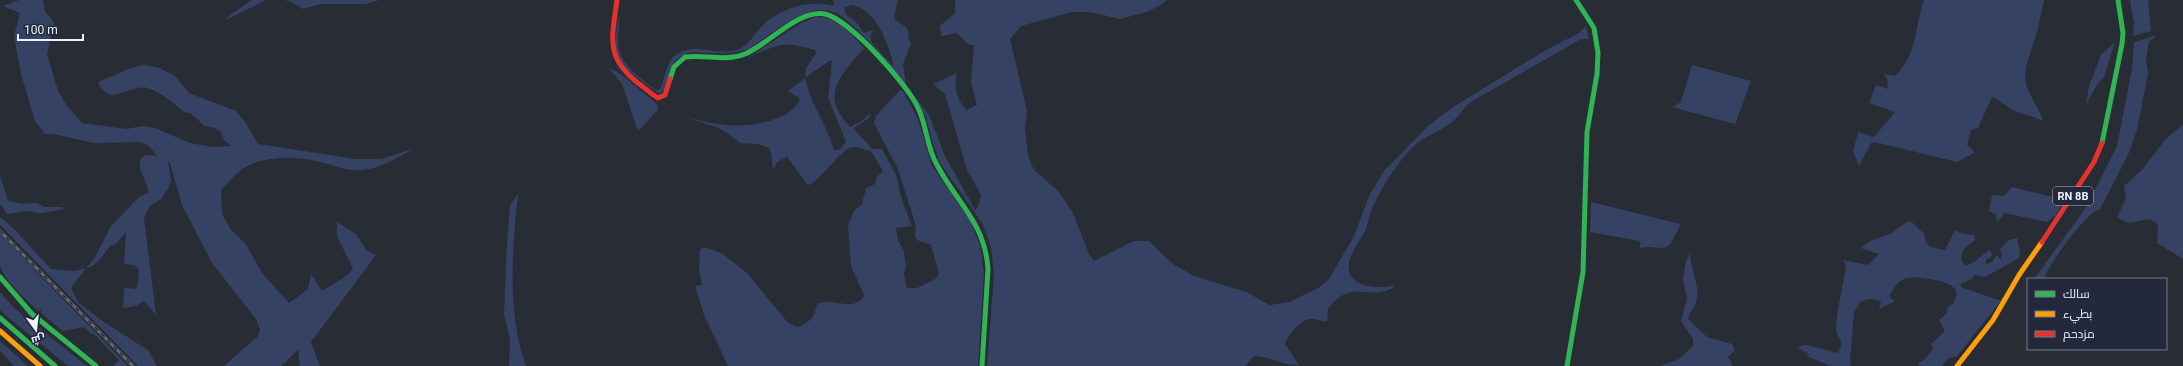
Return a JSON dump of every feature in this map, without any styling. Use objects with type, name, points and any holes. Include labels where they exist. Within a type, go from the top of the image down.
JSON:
[{"type":"main road","points":[[616,0],[612,47],[614,58],[622,69],[658,98],[665,94],[674,67],[685,57],[735,56],[745,54],[791,24],[814,14],[826,14],[838,19],[857,36],[914,99],[923,120],[931,152],[937,165],[970,211],[982,234],[989,271],[982,366]]},
{"type":"main road","points":[[1567,366],[1583,272],[1586,219],[1587,132],[1597,74],[1598,53],[1594,28],[1576,0]]},
{"type":"main road","name":"RN 8B","points":[[1957,366],[1994,320],[2019,275],[2054,226],[2101,148],[2122,44],[2123,33],[2118,0]]},
{"type":"main road","points":[[0,277],[32,314],[96,366]]},
{"type":"main road","points":[[0,318],[55,366]]},
{"type":"main road","points":[[0,331],[40,366]]},
{"type":"shaded area","points":[[19,0],[43,0],[45,11],[54,22],[47,54],[58,91],[67,106],[82,123],[126,129],[143,126],[155,128],[190,143],[212,147],[232,146],[224,140],[221,132],[215,128],[205,126],[190,113],[184,112],[155,91],[136,88],[122,93],[109,94],[103,90],[98,82],[142,65],[157,67],[174,75],[189,93],[236,111],[245,122],[258,144],[355,159],[381,159],[413,149],[383,165],[363,170],[348,169],[316,161],[289,158],[270,159],[249,165],[236,174],[221,190],[222,214],[231,230],[246,244],[262,273],[289,303],[308,289],[311,274],[322,291],[346,276],[353,269],[337,236],[337,222],[356,234],[367,251],[376,255],[311,342],[320,366],[300,366],[298,350],[281,366],[224,366],[258,336],[260,329],[256,319],[212,263],[182,205],[170,163],[168,161],[171,181],[168,189],[161,199],[149,207],[144,218],[156,315],[144,301],[136,306],[123,308],[124,288],[137,289],[139,270],[135,265],[124,264],[126,232],[115,245],[110,246],[97,263],[86,268],[95,257],[111,226],[139,197],[149,192],[140,168],[140,160],[145,155],[157,156],[148,145],[140,142],[94,143],[53,134],[45,134],[35,121],[21,74],[14,36],[20,13],[3,6]]},
{"type":"shaded area","points":[[252,0],[266,0],[226,20],[230,15]]},
{"type":"shaded area","points":[[285,0],[379,0],[365,4],[321,4],[303,9],[292,2]]},
{"type":"shaded area","points":[[833,0],[898,0],[894,18],[907,28],[909,34],[908,38],[911,43],[903,64],[906,86],[893,69],[853,26],[836,13],[827,11],[818,10],[803,14],[779,28],[749,49],[735,53],[692,52],[682,56],[672,67],[667,85],[659,94],[628,71],[620,61],[615,46],[618,15],[618,43],[622,58],[631,70],[656,90],[660,89],[668,65],[677,54],[691,49],[722,51],[737,50],[745,46],[770,19],[787,9],[796,6],[815,4],[834,6]],"holes":[[[851,5],[860,8],[875,20],[885,39],[894,67],[872,43],[870,35],[875,30],[864,33],[856,22],[846,14],[844,8]]]},
{"type":"shaded area","points":[[955,0],[1167,0],[1161,5],[1147,12],[1120,19],[1090,12],[1072,12],[1021,26],[1010,39],[1027,111],[1025,129],[1028,156],[1034,170],[1058,191],[1072,211],[1089,254],[1094,261],[1134,241],[1149,241],[1173,264],[1194,276],[1246,292],[1270,305],[1289,302],[1320,287],[1329,279],[1353,238],[1370,194],[1384,171],[1428,126],[1453,107],[1546,50],[1579,33],[1586,26],[1589,39],[1581,39],[1469,103],[1451,123],[1412,147],[1379,194],[1371,211],[1366,229],[1350,259],[1349,268],[1351,276],[1356,281],[1362,284],[1380,287],[1396,285],[1388,290],[1379,292],[1354,292],[1346,294],[1337,299],[1328,309],[1327,322],[1311,319],[1299,325],[1292,332],[1285,344],[1299,365],[1287,364],[1260,356],[1254,356],[1245,366],[987,366],[994,275],[991,247],[982,223],[940,163],[926,118],[915,96],[929,115],[945,156],[975,210],[979,205],[981,195],[967,170],[945,94],[933,84],[957,73],[955,82],[958,98],[967,110],[977,105],[971,82],[974,45],[969,45],[957,33],[941,36],[940,26],[955,13]]},
{"type":"shaded area","points":[[1924,0],[2044,0],[2037,32],[2026,66],[2025,78],[2027,88],[2042,117],[2042,121],[2015,111],[1992,97],[1978,128],[1971,130],[1967,145],[1974,153],[1957,162],[1875,142],[1871,143],[1859,166],[1853,151],[1858,132],[1874,137],[1895,112],[1869,103],[1876,85],[1888,89],[1887,78],[1883,74],[1895,76],[1908,58],[1912,49]]},
{"type":"shaded area","points":[[2130,0],[2148,0],[2151,31],[2133,36],[2134,23]]},
{"type":"shaded area","points":[[816,17],[831,19],[843,27],[864,48],[842,75],[835,90],[834,99],[842,116],[850,127],[860,122],[871,113],[869,118],[854,128],[872,149],[882,149],[896,175],[902,200],[912,226],[896,228],[898,240],[904,252],[906,266],[904,274],[907,288],[917,288],[937,278],[939,273],[931,245],[917,240],[915,236],[916,226],[898,169],[874,123],[876,116],[900,90],[903,91],[918,119],[932,166],[970,220],[980,245],[984,273],[978,366],[728,366],[704,315],[695,286],[702,285],[699,268],[700,250],[704,247],[723,254],[748,274],[788,323],[797,327],[805,324],[811,319],[817,304],[829,302],[853,304],[863,298],[864,295],[851,266],[848,225],[854,211],[862,204],[866,188],[875,184],[877,177],[883,171],[871,151],[855,147],[848,148],[819,177],[808,185],[787,157],[777,162],[773,170],[769,148],[758,144],[741,143],[719,128],[686,117],[710,123],[734,126],[756,124],[779,118],[788,113],[795,107],[800,99],[788,91],[805,78],[806,68],[816,53],[815,50],[794,45],[780,45],[747,58],[801,23]],"holes":[[[829,61],[832,61],[828,98],[846,142],[839,150],[834,150],[810,95],[805,78]]]},
{"type":"shaded area","points":[[2157,35],[2149,42],[2146,58],[2148,73],[2137,130],[2128,155],[2100,209],[2094,212],[2077,229],[2060,251],[2044,278],[2035,278],[2085,209],[2117,146],[2132,69],[2134,42]]},
{"type":"shaded area","points":[[2115,42],[2104,77],[2097,85],[2086,104],[2089,86],[2101,55]]},
{"type":"shaded area","points":[[1692,65],[1751,81],[1735,124],[1672,107],[1681,102]]},
{"type":"shaded area","points":[[608,67],[622,75],[657,104],[658,110],[638,131],[622,84]]},
{"type":"shaded area","points":[[2183,124],[2183,259],[2157,243],[2158,225],[2154,222],[2146,220],[2126,222],[2117,217],[2126,199],[2124,186],[2142,170],[2164,141]]},
{"type":"shaded area","points":[[0,175],[8,201],[23,204],[37,203],[44,207],[62,207],[64,209],[41,213],[27,211],[7,214],[0,204]]},
{"type":"shaded area","points":[[2012,187],[2065,200],[2055,216],[2047,222],[2005,213],[1997,222],[1996,214],[1989,211],[1992,195],[2004,196]]},
{"type":"shaded area","points":[[518,194],[513,259],[514,303],[520,346],[526,366],[509,366],[510,338],[504,315],[507,243],[510,205]]},
{"type":"shaded area","points":[[1591,202],[1680,224],[1680,226],[1669,245],[1661,248],[1640,248],[1640,241],[1590,232]]},
{"type":"shaded area","points":[[0,217],[14,229],[51,269],[74,271],[86,268],[71,288],[79,303],[104,322],[148,350],[157,366],[138,366],[0,225]]},
{"type":"shaded area","points":[[1908,221],[1913,223],[1924,234],[1926,242],[1930,247],[1945,250],[1955,230],[1959,233],[1974,235],[1975,240],[1963,250],[1961,259],[1965,266],[1974,262],[1989,250],[1991,251],[1992,256],[1986,260],[1986,264],[1992,262],[1996,256],[1998,256],[2000,260],[2002,254],[2000,249],[2009,240],[2017,238],[2020,252],[2019,258],[1985,277],[1974,275],[1972,279],[1961,284],[1961,287],[2001,301],[1957,356],[1947,359],[1942,366],[1920,366],[1918,363],[1924,360],[1933,349],[1931,344],[1945,331],[1939,320],[1946,314],[1948,307],[1954,303],[1957,294],[1951,286],[1941,281],[1920,278],[1904,279],[1897,284],[1889,297],[1895,301],[1879,309],[1881,301],[1870,299],[1861,301],[1854,312],[1850,360],[1851,366],[1830,366],[1807,356],[1809,354],[1797,347],[1807,345],[1838,353],[1840,348],[1841,342],[1837,335],[1836,328],[1846,266],[1843,260],[1868,265],[1879,254],[1861,248],[1870,241],[1890,234]]},
{"type":"shaded area","points":[[0,234],[128,366],[113,366],[119,360],[95,335],[90,333],[84,327],[63,331],[27,301],[3,273],[0,265]]},
{"type":"shaded area","points":[[1690,253],[1698,293],[1688,319],[1707,337],[1732,344],[1735,350],[1728,357],[1733,366],[1660,366],[1679,359],[1693,346],[1693,339],[1681,321],[1687,299],[1683,280],[1686,261]]},
{"type":"shaded area","points":[[0,292],[14,308],[87,366],[68,366],[4,314],[0,310]]},
{"type":"shaded area","points":[[0,341],[28,366],[14,366],[0,351]]},
{"type":"railway","points":[[0,231],[133,366]]},
{"type":"traffic: fast","points":[[1567,366],[1583,272],[1587,132],[1597,74],[1598,53],[1594,28],[1576,0]]},
{"type":"traffic: fast","points":[[2102,143],[2122,44],[2123,33],[2118,0]]},
{"type":"traffic: fast","points":[[670,79],[674,67],[685,57],[700,56],[723,58],[745,54],[764,43],[784,28],[804,17],[815,14],[825,14],[836,19],[849,28],[878,55],[913,99],[922,117],[934,158],[945,178],[969,214],[982,239],[988,269],[982,366]]},
{"type":"traffic: fast","points":[[0,277],[32,314],[96,366]]},
{"type":"traffic: fast","points":[[0,318],[55,366]]},
{"type":"traffic: slow","points":[[1957,366],[1993,320],[2019,275],[2042,242]]},
{"type":"traffic: slow","points":[[0,331],[40,366]]},
{"type":"traffic: jam","points":[[617,0],[613,46],[620,64],[627,74],[658,98],[665,95],[670,79]]},
{"type":"traffic: jam","points":[[2042,242],[2094,162],[2102,143]]}]
